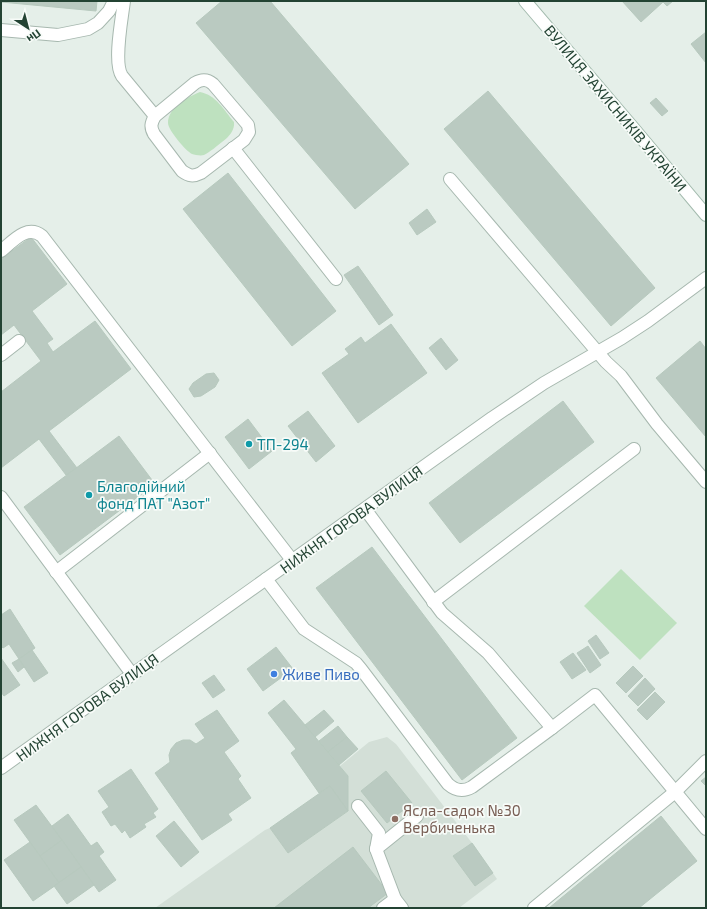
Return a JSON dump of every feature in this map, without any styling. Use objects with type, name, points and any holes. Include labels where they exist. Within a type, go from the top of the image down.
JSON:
[{"type":"street","points":[[1,30],[58,36],[88,29],[98,23],[109,11],[114,1]]},
{"type":"street","points":[[124,1],[118,50],[119,69],[122,76],[155,116]]},
{"type":"street","name":"ВУЛИЦЯ ЗАХИСНИКІВ УКРАЇНИ","points":[[525,1],[706,215]]},
{"type":"street","points":[[201,80],[208,80],[214,84],[248,125],[249,132],[247,136],[233,148],[201,173],[194,176],[188,175],[182,171],[154,134],[151,128],[152,121],[155,116],[195,83],[201,80]]},
{"type":"street","points":[[233,148],[336,279]]},
{"type":"street","points":[[450,179],[597,352],[621,376],[657,424],[706,482]]},
{"type":"street","points":[[1,251],[24,233],[31,231],[37,232],[42,236],[292,560]]},
{"type":"street","name":"НИЖНЯ ГОРОВА ВУЛИЦЯ","points":[[1,768],[530,392],[648,321],[706,278]]},
{"type":"street","points":[[1,355],[19,341]]},
{"type":"street","points":[[433,602],[634,449]]},
{"type":"street","points":[[56,572],[210,453]]},
{"type":"street","points":[[1,497],[132,674]]},
{"type":"street","points":[[365,509],[442,613],[488,653],[552,728]]},
{"type":"street","points":[[266,579],[301,627],[356,663],[448,784],[453,788],[466,790],[472,787],[595,695],[706,829]]},
{"type":"street","points":[[534,908],[675,792],[706,761]]},
{"type":"street","points":[[358,806],[379,833],[376,849],[398,903],[382,908]]},
{"type":"street","points":[[376,849],[417,816]]},
{"type":"shaded area","name":"Ясла-садок №30 Вербиченька","points":[[387,737],[396,744],[472,843],[497,879],[459,908],[155,908],[265,830],[270,828],[288,853],[348,811],[348,776],[340,766],[369,742]]},
{"type":"green space","points":[[200,92],[211,96],[223,108],[234,122],[234,125],[227,138],[204,155],[196,155],[192,154],[186,149],[178,140],[168,123],[171,113],[179,104]]},
{"type":"green space","points":[[621,569],[677,623],[640,660],[584,606]]},
{"type":"building","points":[[1,1],[97,1],[96,11]]},
{"type":"building","points":[[222,1],[270,1],[409,164],[355,209],[196,23]]},
{"type":"building","points":[[622,1],[673,1],[667,6],[663,2],[641,22]]},
{"type":"building","points":[[706,32],[706,63],[691,44]]},
{"type":"building","points":[[488,91],[655,288],[611,326],[444,129]]},
{"type":"building","points":[[656,98],[668,111],[662,116],[650,103]]},
{"type":"building","points":[[228,173],[336,311],[292,346],[183,209]]},
{"type":"building","points":[[427,209],[436,222],[417,235],[409,223]]},
{"type":"building","points":[[31,237],[67,284],[32,311],[53,339],[47,343],[53,352],[95,321],[131,369],[49,431],[77,468],[66,475],[39,439],[1,468],[1,392],[41,361],[14,325],[1,335],[1,259]]},
{"type":"building","points":[[358,266],[393,315],[379,325],[344,275]]},
{"type":"building","points":[[391,324],[427,373],[358,423],[322,373],[349,354],[345,349],[361,337],[365,343]]},
{"type":"building","points":[[441,338],[458,360],[446,370],[429,348]]},
{"type":"building","points":[[700,341],[706,349],[706,437],[656,378]]},
{"type":"building","points":[[214,373],[219,380],[215,387],[201,396],[194,397],[189,389],[193,383],[206,374]]},
{"type":"building","points":[[563,401],[594,442],[460,543],[429,503]]},
{"type":"building","points":[[308,411],[335,446],[316,462],[288,426]]},
{"type":"building","name":"ТП-294","points":[[248,419],[272,451],[249,469],[225,437]]},
{"type":"building","name":"Благодійний фонд ПАТ \"Азот\"","points":[[119,436],[155,484],[60,555],[24,507]]},
{"type":"building","points":[[372,547],[517,738],[462,780],[316,588]]},
{"type":"building","points":[[10,609],[35,648],[19,659],[9,644],[3,648],[1,646],[1,615]]},
{"type":"building","points":[[596,635],[609,653],[600,659],[588,641]]},
{"type":"building","points":[[588,646],[601,665],[590,673],[577,653]]},
{"type":"building","points":[[276,647],[293,669],[263,691],[247,669]]},
{"type":"building","points":[[32,650],[48,673],[34,682],[19,659]]},
{"type":"building","points":[[573,653],[586,670],[572,679],[560,662]]},
{"type":"building","points":[[1,658],[20,685],[4,696],[1,692]]},
{"type":"building","points":[[19,659],[24,667],[18,672],[12,663]]},
{"type":"building","points":[[633,666],[643,676],[626,693],[616,683]]},
{"type":"building","points":[[214,675],[225,690],[213,698],[202,683]]},
{"type":"building","points":[[645,678],[655,689],[638,706],[628,696]]},
{"type":"building","points":[[655,692],[665,702],[647,720],[637,710]]},
{"type":"building","points":[[284,700],[348,776],[348,811],[330,786],[319,793],[291,753],[296,749],[268,713]]},
{"type":"building","points":[[217,710],[239,741],[224,752],[241,776],[238,779],[251,798],[228,814],[232,820],[202,840],[155,773],[170,762],[169,755],[171,749],[176,743],[183,740],[190,740],[196,744],[205,738],[195,724]]},
{"type":"building","points":[[324,710],[334,721],[315,737],[305,725]]},
{"type":"building","points":[[338,726],[347,737],[328,752],[319,741]]},
{"type":"building","points":[[347,737],[358,749],[339,765],[328,752]]},
{"type":"building","points":[[131,769],[158,809],[153,813],[156,817],[144,824],[146,827],[130,838],[125,830],[122,833],[115,824],[111,826],[102,812],[109,807],[98,791]]},
{"type":"building","points":[[386,771],[412,803],[387,823],[361,791]]},
{"type":"building","points":[[706,777],[706,786],[701,781]]},
{"type":"building","points":[[330,786],[348,811],[288,853],[270,828]]},
{"type":"building","points":[[36,805],[62,840],[40,856],[14,820]]},
{"type":"building","points":[[68,814],[91,846],[97,842],[104,852],[99,856],[116,880],[99,892],[52,826]]},
{"type":"building","points":[[661,816],[697,861],[639,908],[549,908]]},
{"type":"building","points":[[174,821],[199,852],[181,867],[156,836]]},
{"type":"building","points":[[62,840],[81,867],[59,883],[40,856]]},
{"type":"building","points":[[30,842],[59,883],[33,901],[4,860]]},
{"type":"building","points":[[472,843],[493,873],[475,886],[453,856]]},
{"type":"building","points":[[353,847],[388,893],[368,908],[274,908]]},
{"type":"building","points":[[81,867],[94,885],[67,904],[54,886]]},
{"type":"place","name":"ТП-294","points":[[249,444]]},
{"type":"place","name":"Благодійний фонд ПАТ \"Азот\"","points":[[89,495]]},
{"type":"place","name":"Живе Пиво","points":[[274,674]]},
{"type":"place","name":"Ясла-садок №30 Вербиченька","points":[[395,819]]}]
